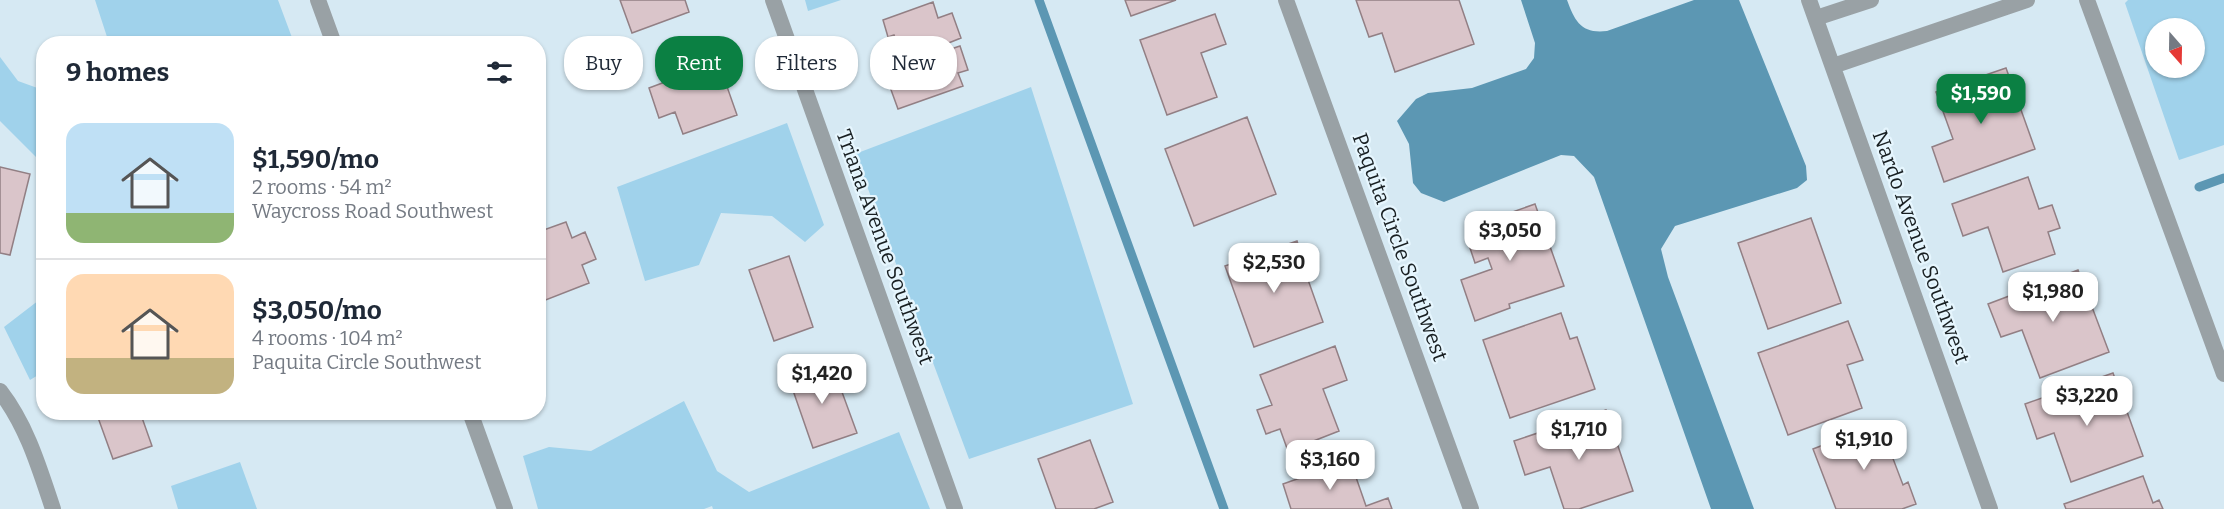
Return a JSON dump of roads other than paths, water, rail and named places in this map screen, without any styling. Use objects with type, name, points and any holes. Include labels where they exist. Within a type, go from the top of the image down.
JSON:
[{"type":"street","points":[[318,0],[331,36]]},
{"type":"street","name":"Triana Avenue Southwest","points":[[773,0],[955,509]]},
{"type":"street","name":"Paquita Circle Southwest","points":[[1286,0],[1471,509]]},
{"type":"street","name":"Nardo Avenue Southwest","points":[[1809,0],[1990,509]]},
{"type":"street","points":[[1816,18],[1871,0]]},
{"type":"street","points":[[1833,66],[2027,0]]},
{"type":"street","points":[[2087,0],[2224,374]]},
{"type":"street","points":[[0,391],[28,437],[53,509]]},
{"type":"street","points":[[473,420],[505,509]]},
{"type":"waterway","points":[[1039,0],[1224,509]]},
{"type":"waterway","points":[[2199,187],[2224,178]]}]
